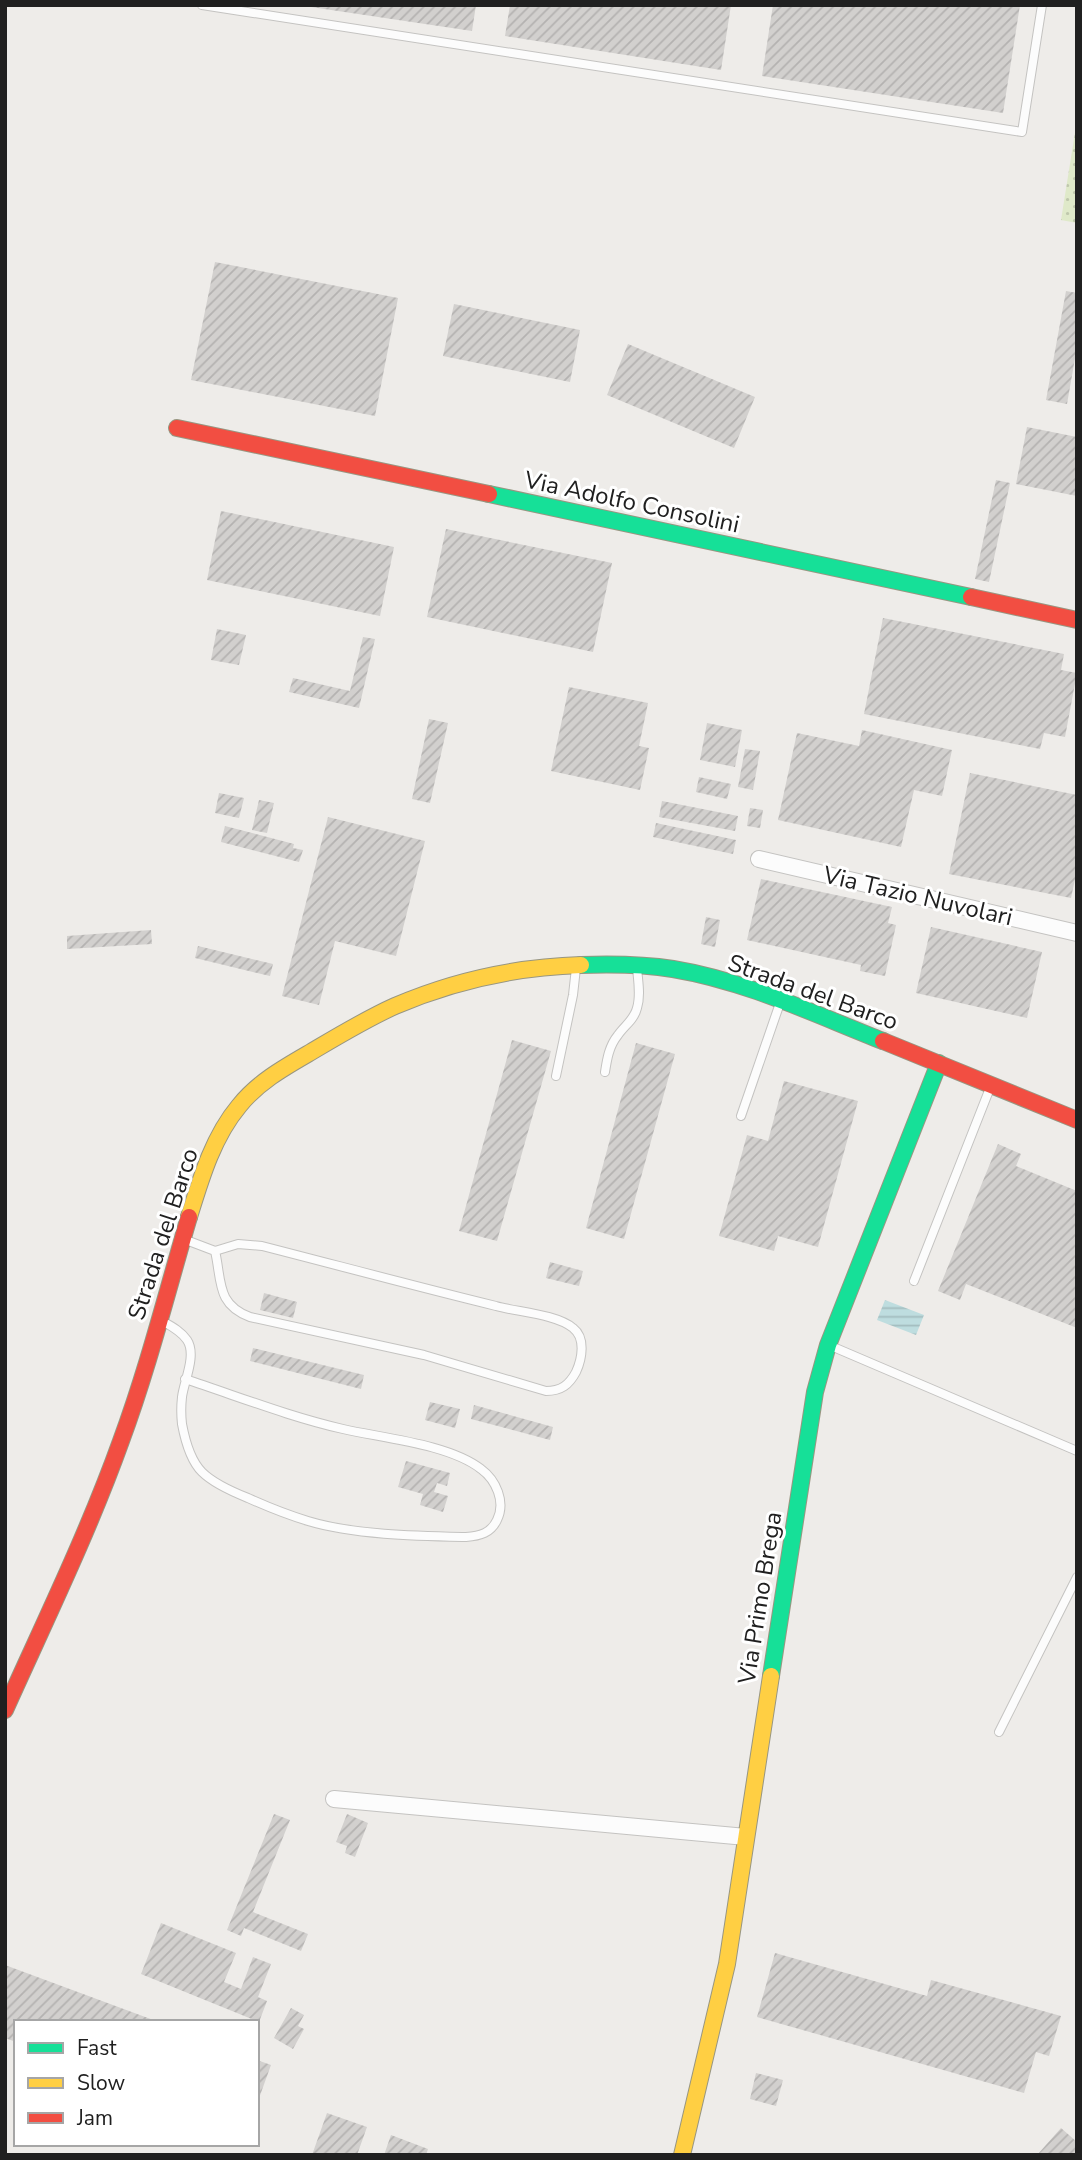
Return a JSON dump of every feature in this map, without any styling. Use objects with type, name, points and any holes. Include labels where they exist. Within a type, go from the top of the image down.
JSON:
[{"type":"street","name":"Via Adolfo Consolini","points":[[177,428],[1077,620]]},
{"type":"street","name":"Via Tazio Nuvolari","points":[[759,859],[1077,933]]},
{"type":"street","name":"Strada del Barco","points":[[5,1710],[111,1468],[134,1402],[203,1174],[225,1126],[244,1101],[276,1073],[356,1026],[419,996],[471,980],[577,965],[637,965],[700,976],[781,1000],[1077,1120]]},
{"type":"street","name":"Via Primo Brega","points":[[682,2155],[727,1964],[815,1392],[828,1345],[939,1063]]},
{"type":"street","points":[[334,1799],[746,1837]]},
{"type":"lane","points":[[202,5],[1022,132],[1042,5]]},
{"type":"lane","points":[[556,1076],[577,965]]},
{"type":"lane","points":[[605,1072],[613,1042],[630,1023],[637,1010],[637,965]]},
{"type":"lane","points":[[741,1116],[781,1000]]},
{"type":"lane","points":[[914,1281],[991,1085]]},
{"type":"lane","points":[[183,1239],[215,1251],[238,1244],[262,1246],[558,1320],[572,1326],[577,1332],[582,1345],[580,1361],[567,1385],[558,1390],[547,1391],[424,1355],[250,1317],[236,1311],[226,1300],[221,1290],[215,1251]]},
{"type":"lane","points":[[159,1319],[189,1342],[190,1357],[185,1379],[181,1400],[182,1423],[192,1456],[204,1474],[213,1481],[245,1497],[309,1522],[402,1535],[477,1536],[491,1529],[499,1516],[502,1503],[494,1483],[484,1471],[461,1458],[412,1442],[327,1424],[185,1379]]},
{"type":"lane","points":[[828,1345],[1077,1451]]},
{"type":"lane","points":[[999,1732],[1077,1577]]},
{"type":"green space","points":[[1077,120],[1077,223],[1061,220]]},
{"type":"water","points":[[885,1300],[924,1315],[916,1335],[877,1320]]},
{"type":"building","points":[[476,5],[472,31],[311,7]]},
{"type":"building","points":[[510,5],[731,5],[721,70],[505,36]]},
{"type":"building","points":[[773,5],[1020,5],[1003,113],[762,76]]},
{"type":"building","points":[[215,262],[398,298],[375,416],[191,380]]},
{"type":"building","points":[[1066,291],[1077,293],[1077,347],[1067,404],[1046,400]]},
{"type":"building","points":[[454,304],[580,330],[570,382],[443,356]]},
{"type":"building","points":[[628,344],[755,397],[734,448],[607,395]]},
{"type":"building","points":[[1027,427],[1077,437],[1077,496],[1016,484]]},
{"type":"building","points":[[996,480],[1010,483],[989,582],[975,579]]},
{"type":"building","points":[[221,511],[394,547],[380,616],[207,580]]},
{"type":"building","points":[[446,529],[612,563],[593,652],[427,617]]},
{"type":"building","points":[[883,618],[1064,654],[1061,670],[1077,673],[1065,737],[1044,733],[1040,749],[864,714]]},
{"type":"building","points":[[217,629],[246,635],[239,665],[211,660]]},
{"type":"building","points":[[363,637],[375,639],[359,708],[289,692],[293,678],[350,691]]},
{"type":"building","points":[[569,687],[648,703],[639,746],[649,748],[640,790],[551,771]]},
{"type":"building","points":[[429,719],[448,723],[430,803],[412,799]]},
{"type":"building","points":[[707,723],[742,730],[735,767],[700,760]]},
{"type":"building","points":[[862,730],[952,750],[942,796],[914,790],[901,847],[778,820],[797,733],[859,746]]},
{"type":"building","points":[[745,749],[760,751],[753,790],[738,787]]},
{"type":"building","points":[[970,773],[1077,795],[1077,870],[1071,898],[949,874]]},
{"type":"building","points":[[699,777],[731,784],[727,799],[696,792]]},
{"type":"building","points":[[219,793],[244,798],[239,818],[215,813]]},
{"type":"building","points":[[259,800],[274,803],[267,833],[252,830]]},
{"type":"building","points":[[662,801],[738,816],[735,831],[659,817]]},
{"type":"building","points":[[750,808],[763,810],[760,828],[747,826]]},
{"type":"building","points":[[328,817],[425,841],[396,956],[335,941],[319,1005],[282,996]]},
{"type":"building","points":[[656,823],[736,840],[733,854],[653,837]]},
{"type":"building","points":[[225,826],[294,844],[293,848],[303,850],[299,862],[221,842]]},
{"type":"building","points":[[761,879],[892,907],[888,923],[896,925],[885,976],[860,971],[861,965],[747,940]]},
{"type":"building","points":[[706,917],[720,920],[715,947],[701,944]]},
{"type":"building","points":[[931,927],[1042,952],[1027,1018],[916,993]]},
{"type":"building","points":[[151,930],[152,944],[67,949],[67,936]]},
{"type":"building","points":[[198,946],[273,964],[270,976],[195,958]]},
{"type":"building","points":[[512,1040],[551,1051],[497,1241],[459,1231]]},
{"type":"building","points":[[636,1043],[675,1054],[624,1239],[586,1228]]},
{"type":"building","points":[[784,1081],[858,1101],[818,1247],[778,1236],[774,1251],[719,1236],[747,1135],[768,1141]]},
{"type":"building","points":[[998,1144],[1021,1154],[1016,1166],[1077,1191],[1077,1328],[966,1284],[960,1300],[938,1291]]},
{"type":"building","points":[[550,1262],[583,1271],[579,1286],[546,1278]]},
{"type":"building","points":[[264,1293],[297,1302],[293,1318],[260,1310]]},
{"type":"building","points":[[253,1348],[364,1375],[361,1389],[250,1361]]},
{"type":"building","points":[[430,1402],[460,1409],[455,1428],[425,1420]]},
{"type":"building","points":[[474,1405],[553,1427],[550,1440],[471,1419]]},
{"type":"building","points":[[406,1461],[450,1473],[447,1486],[437,1483],[434,1492],[448,1496],[443,1512],[420,1505],[423,1494],[398,1487]]},
{"type":"building","points":[[274,1814],[290,1820],[253,1912],[308,1934],[301,1951],[244,1928],[241,1936],[227,1930]]},
{"type":"building","points":[[347,1814],[368,1823],[355,1857],[345,1853],[347,1846],[336,1842]]},
{"type":"building","points":[[161,1923],[236,1953],[224,1982],[241,1989],[253,1957],[271,1964],[258,1997],[267,2001],[259,2022],[141,1974]]},
{"type":"building","points":[[775,1953],[927,1996],[931,1980],[1061,2016],[1049,2056],[1036,2052],[1024,2093],[757,2017]]},
{"type":"building","points":[[5,1965],[153,2020],[14,2020],[14,2041],[5,2038]]},
{"type":"building","points":[[291,2008],[304,2015],[298,2026],[304,2029],[293,2049],[274,2038]]},
{"type":"building","points":[[259,2061],[271,2065],[259,2098]]},
{"type":"building","points":[[756,2073],[783,2080],[776,2106],[750,2099]]},
{"type":"building","points":[[327,2113],[367,2127],[357,2155],[312,2155]]},
{"type":"building","points":[[1061,2128],[1077,2142],[1077,2150],[1073,2155],[1037,2155]]},
{"type":"building","points":[[391,2135],[428,2149],[426,2155],[384,2155]]},
{"type":"traffic: fast","points":[[489,494],[971,597]]},
{"type":"traffic: fast","points":[[581,965],[650,966],[700,974],[780,999],[883,1041]]},
{"type":"traffic: fast","points":[[771,1676],[815,1392],[828,1345],[939,1063]]},
{"type":"traffic: slow","points":[[189,1217],[209,1158],[230,1118],[263,1082],[282,1069],[363,1022],[417,997],[510,972],[581,965]]},
{"type":"traffic: slow","points":[[682,2155],[727,1964],[771,1676]]},
{"type":"traffic: jam","points":[[177,428],[489,494]]},
{"type":"traffic: jam","points":[[971,597],[1077,620]]},
{"type":"traffic: jam","points":[[883,1041],[1077,1120]]},
{"type":"traffic: jam","points":[[5,1710],[80,1543],[121,1441],[149,1358],[189,1217]]}]
